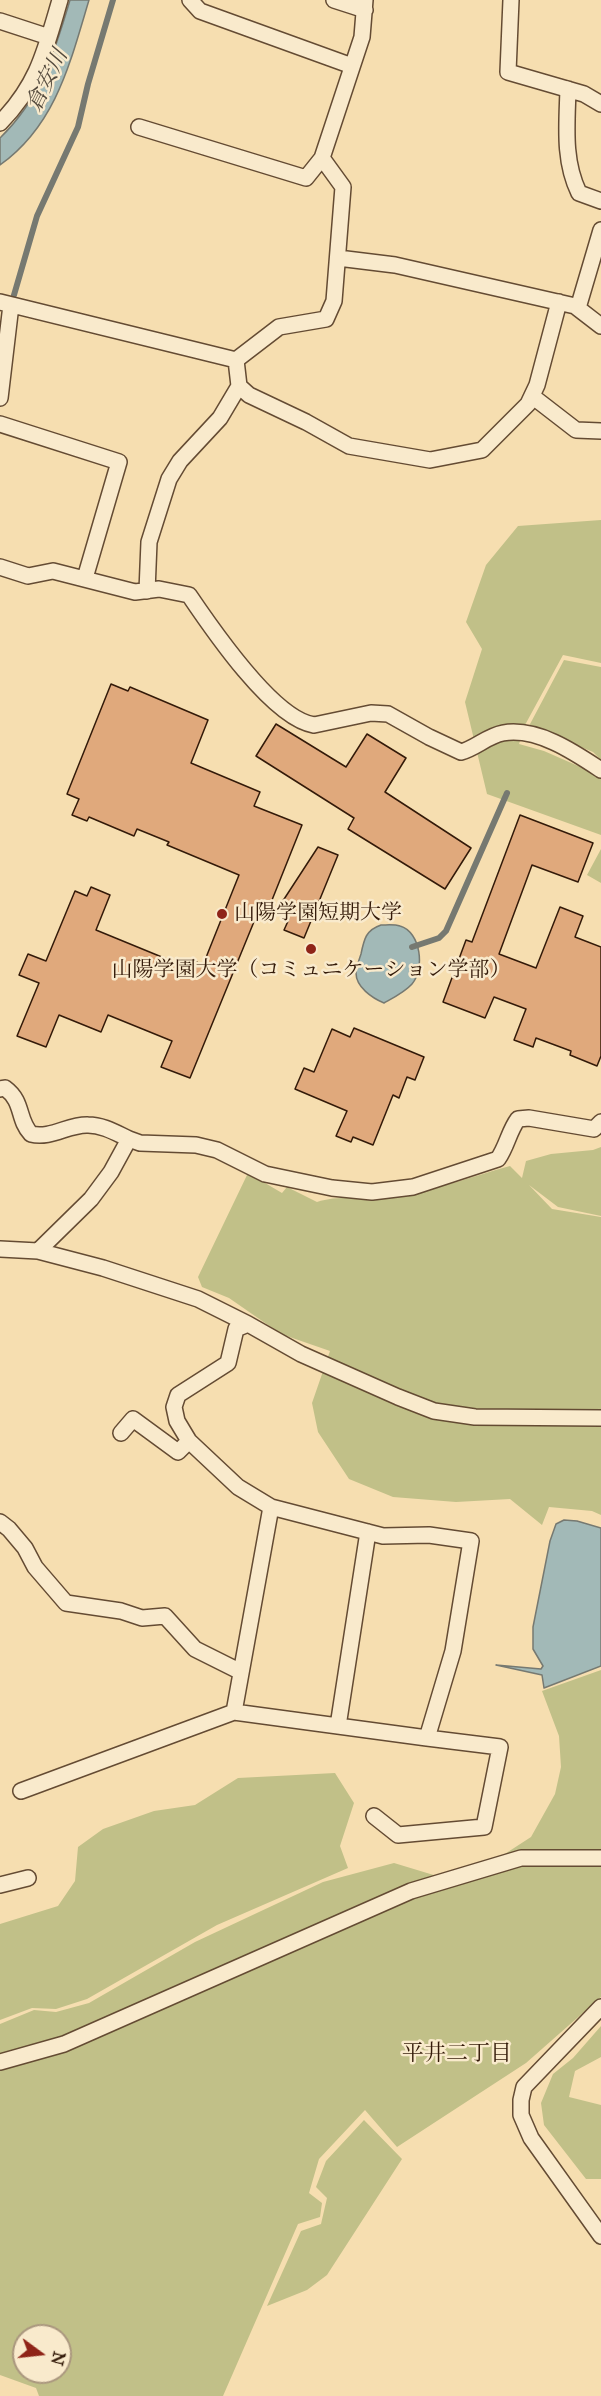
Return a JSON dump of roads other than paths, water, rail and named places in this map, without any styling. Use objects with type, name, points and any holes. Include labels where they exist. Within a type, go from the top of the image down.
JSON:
[{"type":"street","points":[[0,123],[18,105],[40,66],[60,0]]},
{"type":"street","points":[[190,0],[200,11],[352,66]]},
{"type":"street","points":[[139,127],[306,178],[322,158],[362,37],[365,5],[334,0]]},
{"type":"street","points":[[511,0],[508,72],[584,94],[601,104]]},
{"type":"street","points":[[0,21],[49,37]]},
{"type":"street","points":[[568,89],[567,144],[570,175],[579,193],[601,201]]},
{"type":"street","points":[[237,360],[279,327],[326,319],[334,302],[343,187],[322,158]]},
{"type":"street","points":[[578,308],[601,230]]},
{"type":"street","points":[[338,258],[395,266],[559,302],[578,308],[601,326]]},
{"type":"street","points":[[239,386],[249,395],[306,422],[349,446],[430,460],[482,450],[528,404],[537,385],[559,302]]},
{"type":"street","points":[[0,398],[5,304],[237,360]]},
{"type":"street","points":[[147,591],[149,542],[170,479],[180,461],[220,418],[239,386],[237,360]]},
{"type":"street","points":[[532,396],[576,430],[601,431]]},
{"type":"street","points":[[0,424],[119,462],[85,578]]},
{"type":"street","points":[[0,567],[28,576],[53,571],[135,591],[159,589],[189,595],[217,636],[273,700],[305,723],[314,724],[371,713],[388,714],[429,738],[461,752],[503,733],[523,733],[551,742],[601,770]]},
{"type":"street","points":[[0,1089],[5,1088],[15,1096],[27,1130],[31,1134],[47,1135],[86,1124],[101,1127],[140,1143],[196,1145],[217,1150],[265,1174],[332,1188],[372,1192],[413,1187],[498,1159],[504,1150],[512,1126],[518,1119],[529,1118],[594,1129],[601,1122]]},
{"type":"street","points":[[38,1251],[91,1199],[111,1172],[129,1139]]},
{"type":"street","points":[[0,1249],[38,1251],[103,1268],[198,1299],[248,1323],[301,1354],[434,1411],[475,1417],[601,1418]]},
{"type":"street","points":[[248,1323],[236,1329],[228,1363],[178,1395],[174,1407],[175,1414],[189,1441],[238,1487],[271,1507],[383,1536],[429,1535],[471,1541],[453,1651],[427,1738]]},
{"type":"street","points":[[121,1433],[133,1419],[178,1452],[189,1441]]},
{"type":"street","points":[[234,1713],[271,1507]]},
{"type":"street","points":[[0,1522],[15,1535],[25,1548],[35,1568],[66,1603],[121,1611],[142,1618],[165,1616],[195,1649],[241,1672]]},
{"type":"street","points":[[338,1726],[368,1532]]},
{"type":"street","points":[[21,1791],[234,1713],[500,1747],[484,1827],[398,1835],[374,1816]]},
{"type":"street","points":[[0,2062],[64,2044],[411,1891],[521,1858],[601,1858]]},
{"type":"street","points":[[0,1885],[28,1878]]},
{"type":"street","points":[[601,2007],[524,2087],[521,2100],[521,2115],[531,2138],[601,2236]]},
{"type":"water","name":"倉安川","points":[[70,0],[89,0],[75,47],[58,91],[35,131],[0,165],[0,138],[14,123],[36,91],[52,57]]},
{"type":"water","points":[[381,925],[398,925],[407,930],[413,935],[419,952],[419,969],[412,984],[384,1003],[362,987],[356,973],[366,936]]},
{"type":"water","points":[[564,1520],[601,1528],[601,1666],[544,1688],[542,1675],[496,1665],[541,1669],[543,1666],[533,1649],[533,1627],[550,1541],[556,1524]]},
{"type":"waterway","points":[[14,295],[37,216],[78,127],[113,0]]},
{"type":"waterway","points":[[412,947],[439,938],[446,931],[507,793]]},
{"type":"place","name":"山陽学園短期大学","points":[[222,914]]},
{"type":"place","name":"山陽学園大学（コミュニケーション学部）","points":[[311,949]]},
{"type":"district","name":"平井二丁目","points":[[457,2055]]}]
